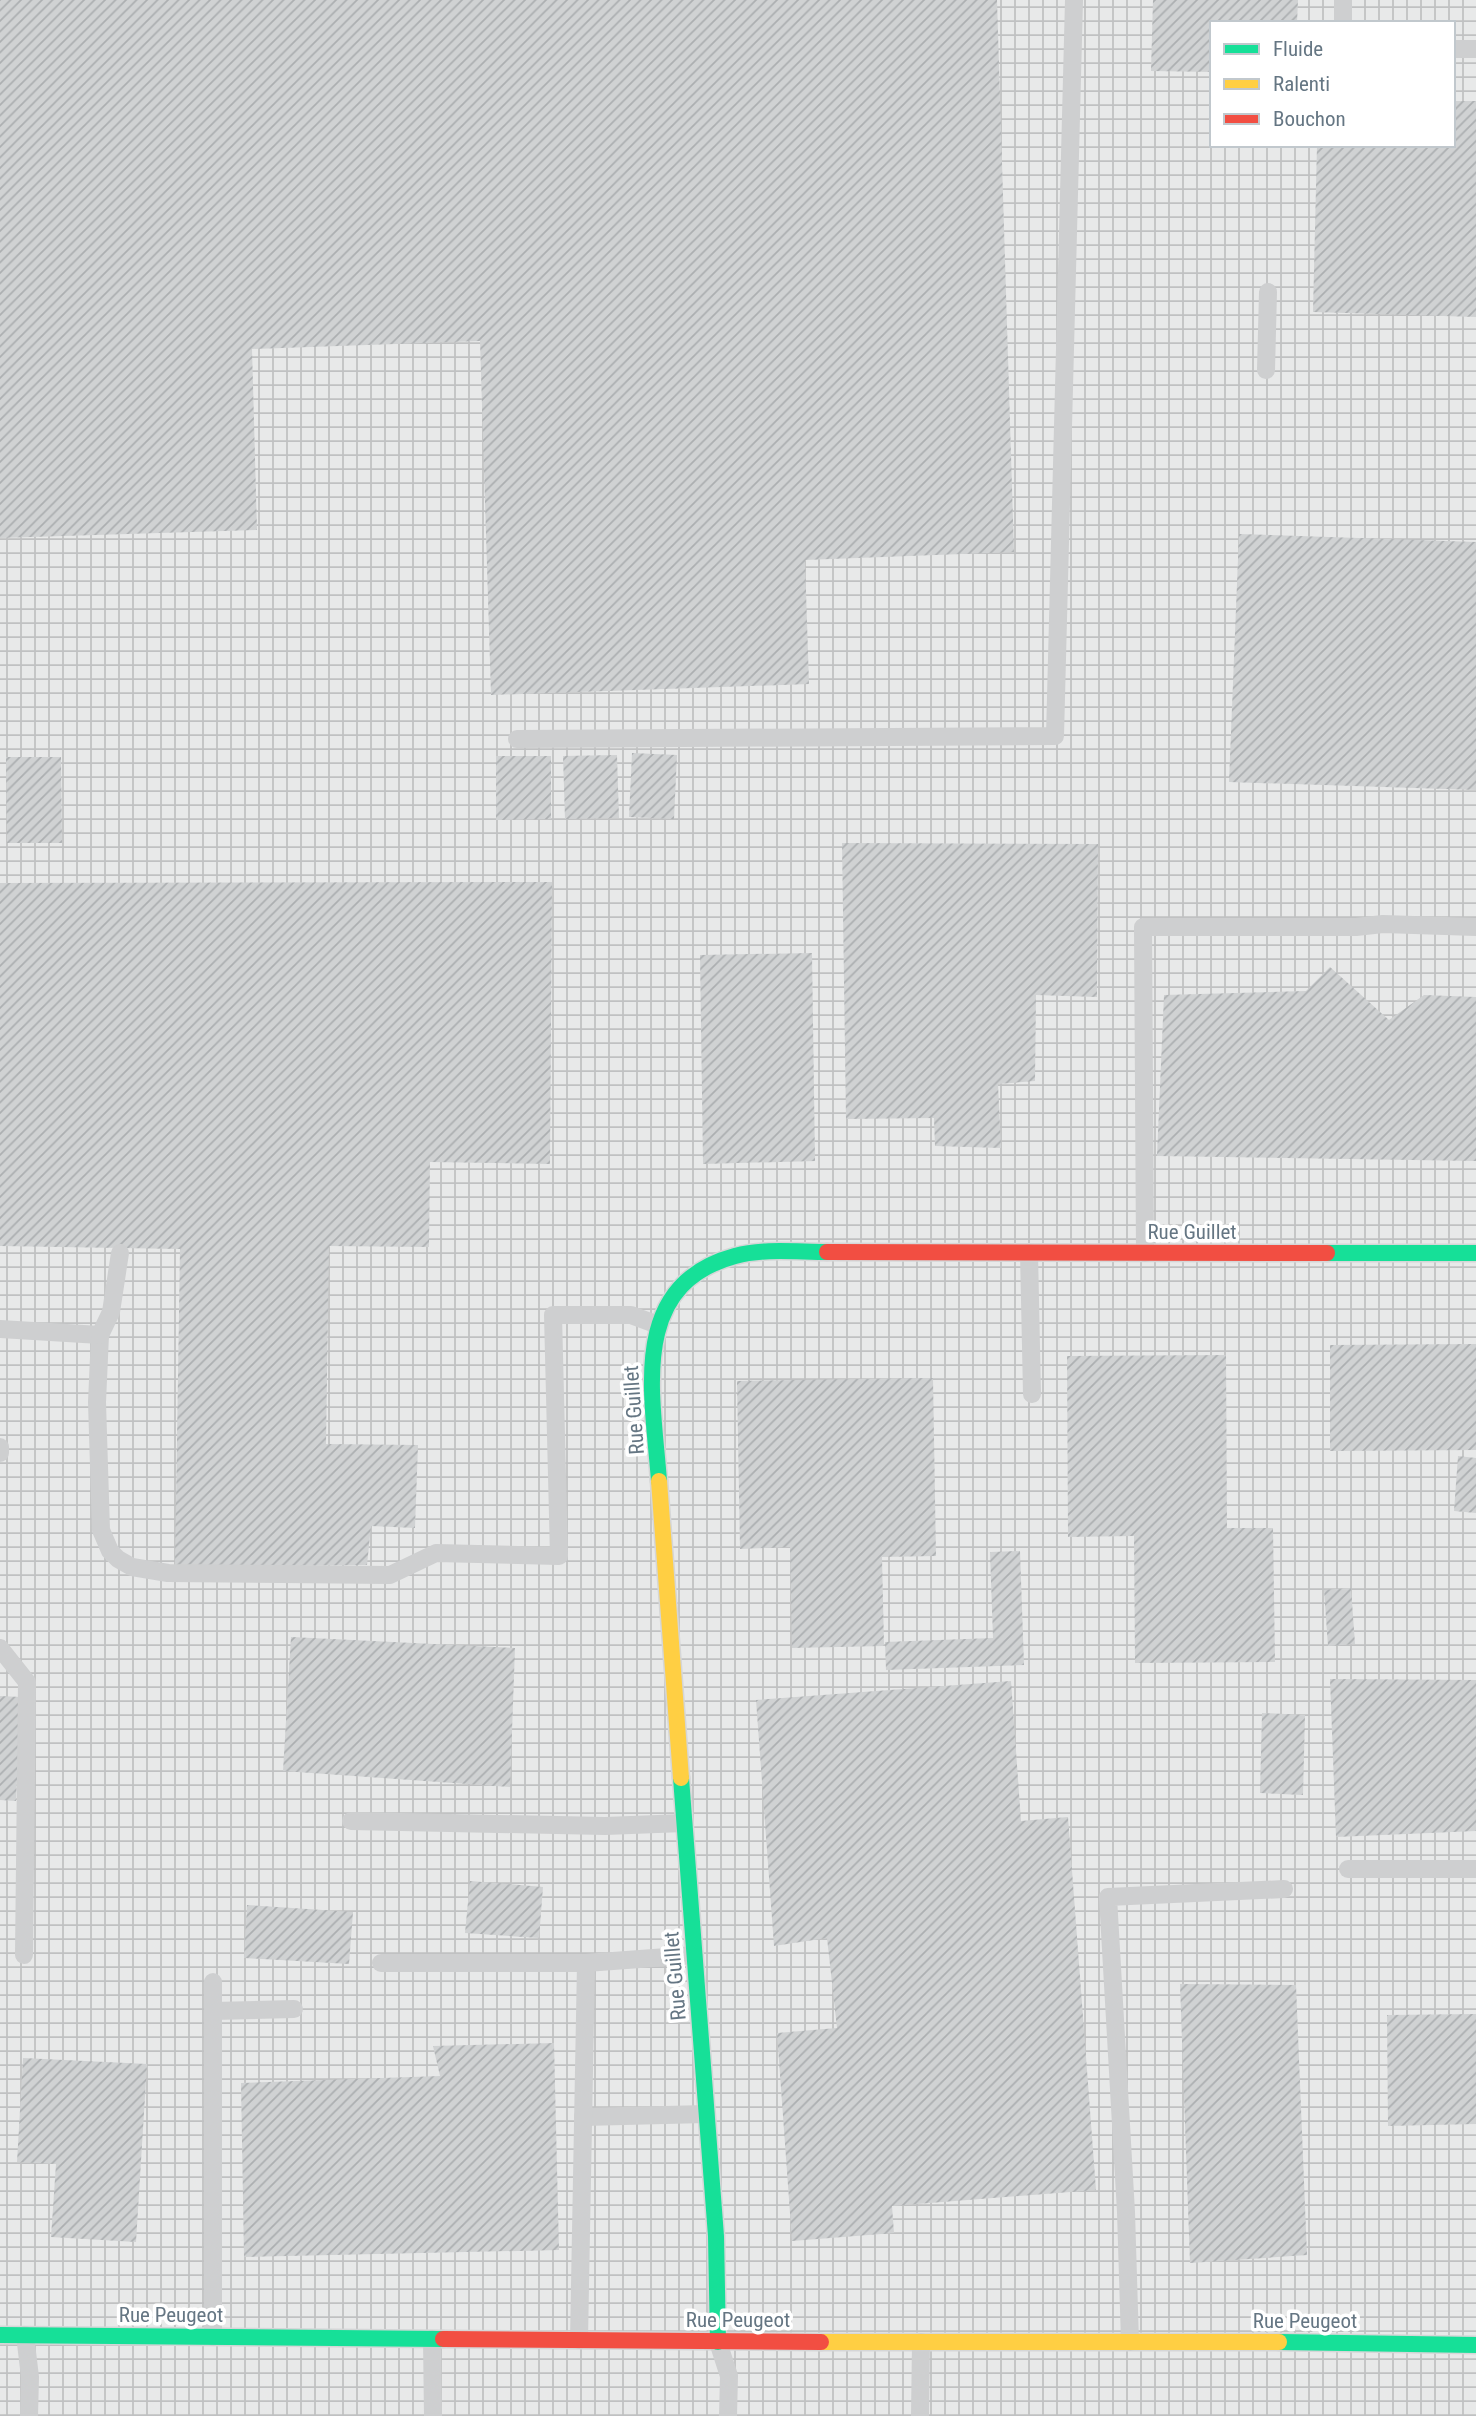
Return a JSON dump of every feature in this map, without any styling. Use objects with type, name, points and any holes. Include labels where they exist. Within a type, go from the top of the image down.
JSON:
[{"type":"street","name":"Rue Guillet","points":[[718,2342],[718,2272],[651,1375],[651,1354],[658,1325],[671,1298],[692,1276],[718,1261],[761,1252],[1476,1253]]},
{"type":"street","name":"Rue Peugeot","points":[[0,2335],[718,2342],[1476,2345]]},
{"type":"lane","points":[[517,739],[1055,736],[1074,0]]},
{"type":"lane","points":[[1343,0],[1343,21]]},
{"type":"lane","points":[[1455,49],[1476,49]]},
{"type":"lane","points":[[1266,370],[1268,292]]},
{"type":"lane","points":[[1144,1253],[1143,927],[1346,927],[1383,924],[1476,927]]},
{"type":"lane","points":[[120,1253],[111,1312],[100,1335],[97,1402],[101,1530],[110,1551],[118,1559],[132,1567],[168,1573],[390,1575],[436,1553],[559,1556],[553,1315],[631,1315],[658,1325]]},
{"type":"lane","points":[[1029,1253],[1032,1394]]},
{"type":"lane","points":[[0,1329],[100,1335]]},
{"type":"lane","points":[[0,1447],[0,1453]]},
{"type":"lane","points":[[0,1648],[27,1682],[24,1955]]},
{"type":"lane","points":[[351,1821],[605,1826],[684,1823]]},
{"type":"lane","points":[[1348,1869],[1476,1869]]},
{"type":"lane","points":[[1130,2342],[1126,2212],[1108,1897],[1284,1889]]},
{"type":"lane","points":[[381,1963],[586,1963],[694,1955]]},
{"type":"lane","points":[[579,2340],[586,1963]]},
{"type":"lane","points":[[213,1982],[213,2337]]},
{"type":"lane","points":[[213,2011],[294,2010]]},
{"type":"lane","points":[[583,2117],[706,2114]]},
{"type":"lane","points":[[25,2335],[30,2377],[29,2416]]},
{"type":"lane","points":[[432,2339],[433,2416]]},
{"type":"lane","points":[[718,2342],[729,2376],[727,2416]]},
{"type":"lane","points":[[920,2416],[921,2342]]},
{"type":"shaded area","points":[[0,0],[1476,0],[1476,2416],[0,2416]]},
{"type":"building","points":[[0,0],[997,0],[1014,552],[805,560],[809,684],[491,695],[480,341],[252,349],[257,530],[0,538]]},
{"type":"building","points":[[1153,0],[1298,0],[1297,21],[1210,21],[1210,72],[1151,71]]},
{"type":"building","points":[[1455,101],[1476,101],[1476,317],[1313,312],[1317,147],[1455,147]]},
{"type":"building","points":[[1239,534],[1476,542],[1476,790],[1229,782]]},
{"type":"building","points":[[632,753],[677,755],[674,819],[629,817]]},
{"type":"building","points":[[617,755],[619,818],[565,819],[563,756]]},
{"type":"building","points":[[496,756],[551,756],[551,819],[496,820]]},
{"type":"building","points":[[6,757],[61,757],[62,843],[7,843]]},
{"type":"building","points":[[842,843],[1098,844],[1097,997],[1036,995],[1035,1081],[998,1084],[1001,1148],[935,1146],[934,1118],[846,1119]]},
{"type":"building","points":[[552,882],[550,1164],[430,1162],[429,1247],[329,1246],[326,1444],[418,1445],[415,1528],[371,1526],[367,1565],[175,1567],[180,1249],[0,1246],[0,883]]},
{"type":"building","points":[[812,953],[815,1161],[703,1164],[700,955]]},
{"type":"building","points":[[1330,967],[1389,1020],[1424,995],[1476,997],[1476,1161],[1157,1156],[1164,995],[1306,991]]},
{"type":"building","points":[[1476,1344],[1476,1450],[1330,1451],[1330,1345]]},
{"type":"building","points":[[1226,1355],[1227,1528],[1273,1528],[1275,1662],[1135,1663],[1134,1536],[1068,1537],[1067,1356]]},
{"type":"building","points":[[933,1378],[936,1556],[882,1557],[884,1646],[792,1648],[790,1547],[740,1549],[737,1381]]},
{"type":"building","points":[[1458,1456],[1476,1458],[1476,1513],[1454,1511]]},
{"type":"building","points":[[1020,1551],[1024,1665],[886,1670],[885,1642],[993,1638],[990,1552]]},
{"type":"building","points":[[1351,1588],[1355,1644],[1328,1646],[1324,1590]]},
{"type":"building","points":[[291,1637],[515,1648],[510,1787],[283,1771]]},
{"type":"building","points":[[1330,1679],[1476,1680],[1476,1831],[1336,1837]]},
{"type":"building","points":[[1011,1681],[1021,1821],[1068,1817],[1096,2190],[892,2206],[894,2233],[792,2241],[777,2033],[837,2028],[827,1938],[774,1946],[756,1700]]},
{"type":"building","points":[[0,1696],[21,1697],[16,1801],[0,1800]]},
{"type":"building","points":[[1262,1713],[1305,1715],[1303,1795],[1260,1793]]},
{"type":"building","points":[[470,1881],[543,1887],[539,1938],[465,1933]]},
{"type":"building","points":[[247,1905],[353,1912],[349,1964],[244,1958]]},
{"type":"building","points":[[1180,1984],[1296,1985],[1307,2255],[1190,2263]]},
{"type":"building","points":[[1476,2014],[1476,2124],[1388,2126],[1387,2015]]},
{"type":"building","points":[[554,2043],[559,2250],[244,2257],[241,2083],[440,2076],[433,2046]]},
{"type":"building","points":[[23,2058],[147,2064],[136,2242],[51,2237],[56,2164],[17,2162]]},
{"type":"traffic: fast","points":[[659,1481],[653,1414],[654,1347],[662,1318],[677,1291],[700,1271],[735,1256],[769,1251],[827,1252]]},
{"type":"traffic: fast","points":[[1327,1253],[1476,1253]]},
{"type":"traffic: fast","points":[[681,1778],[716,2236],[718,2342]]},
{"type":"traffic: fast","points":[[0,2335],[443,2339]]},
{"type":"traffic: fast","points":[[1279,2342],[1476,2345]]},
{"type":"traffic: slow","points":[[659,1481],[681,1778]]},
{"type":"traffic: slow","points":[[821,2342],[1279,2342]]},
{"type":"traffic: jam","points":[[827,1252],[1327,1253]]},
{"type":"traffic: jam","points":[[443,2339],[821,2342]]}]
